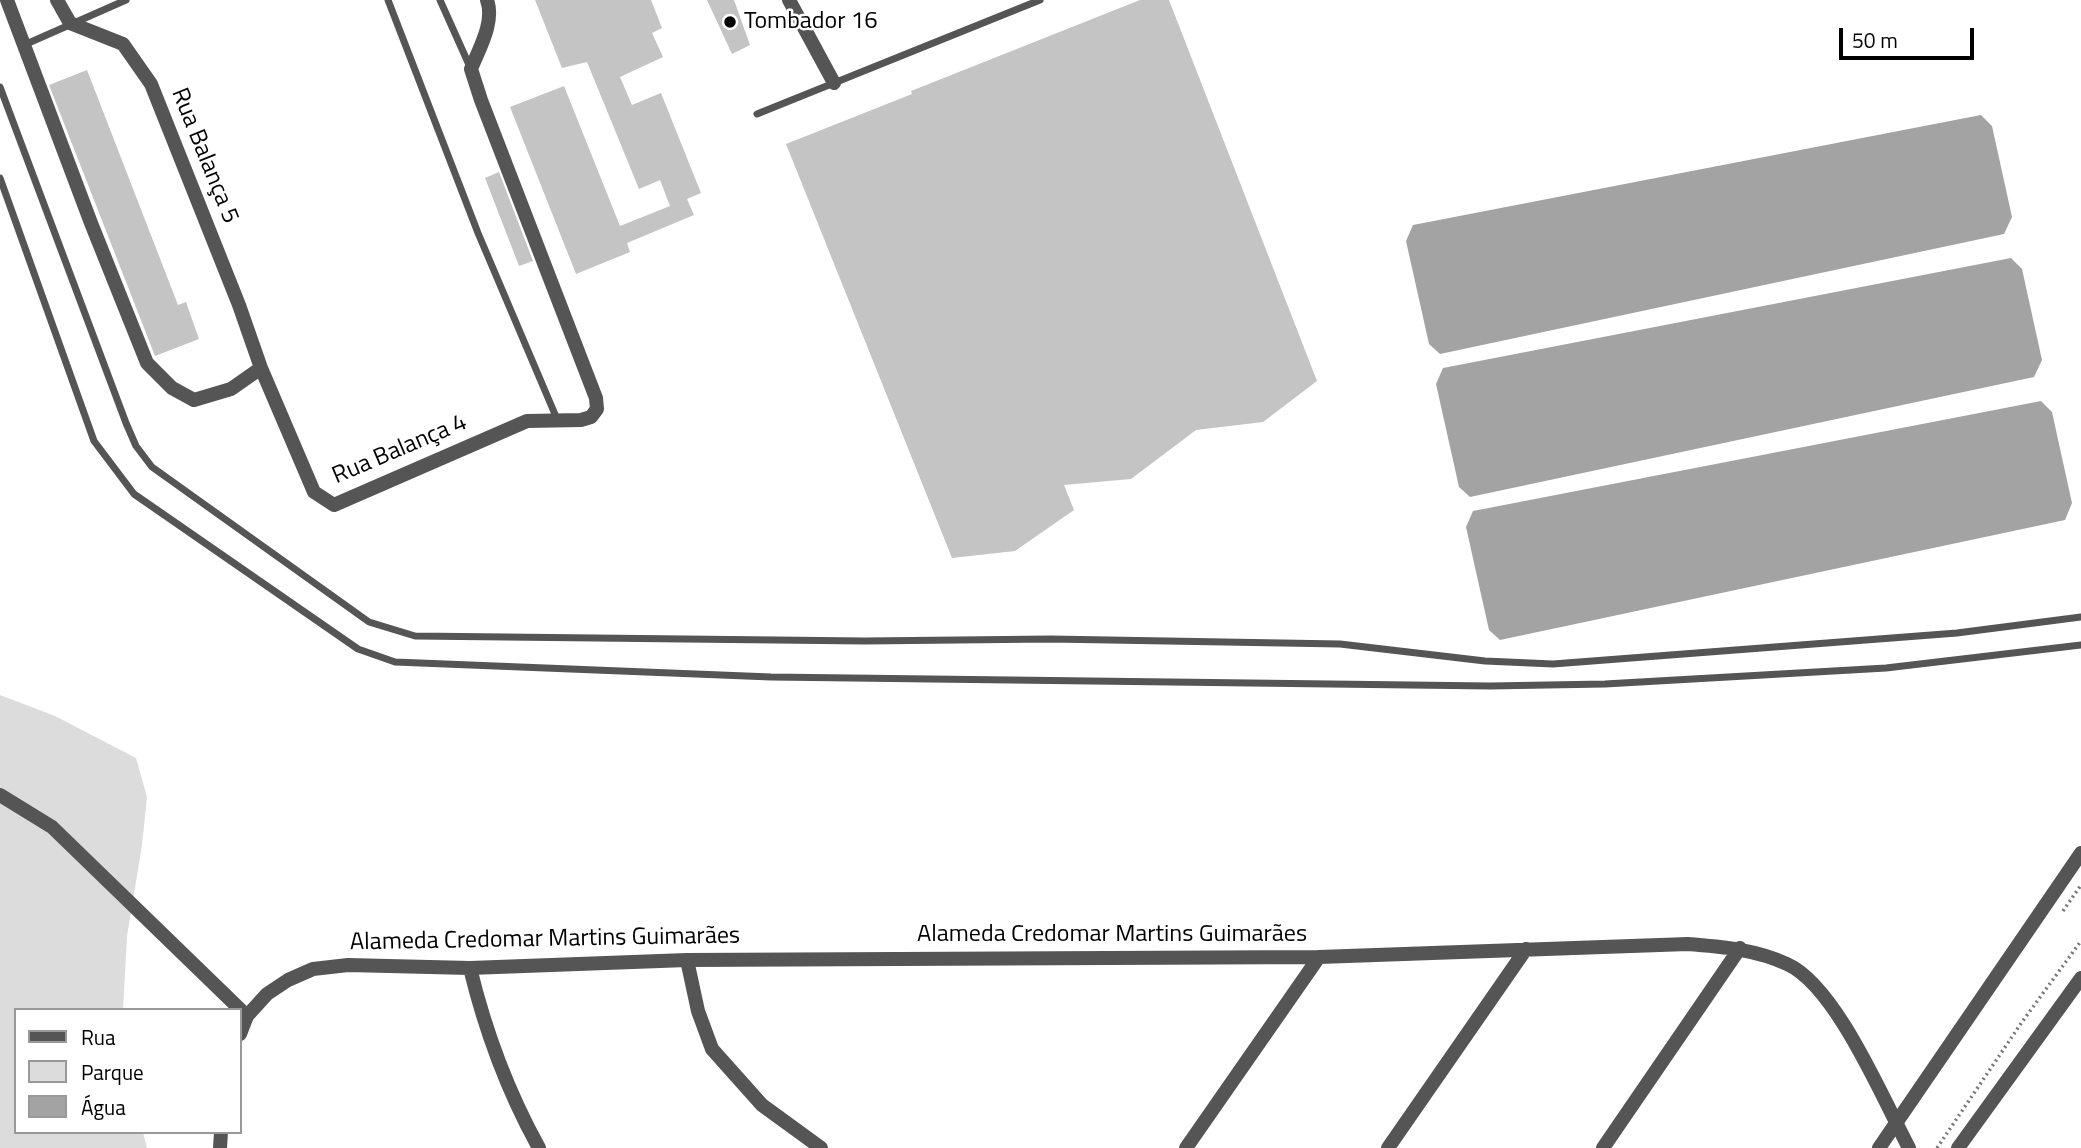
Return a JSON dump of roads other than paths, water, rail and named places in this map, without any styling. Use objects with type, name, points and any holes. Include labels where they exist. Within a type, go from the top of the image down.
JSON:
[{"type":"street","points":[[57,0],[70,23]]},
{"type":"street","points":[[471,69],[486,33],[490,8],[487,0]]},
{"type":"street","points":[[789,0],[834,83]]},
{"type":"street","points":[[9,1],[91,223],[147,363],[173,388],[194,400],[231,389],[261,368]]},
{"type":"street","name":"Rua Balança 5","points":[[70,23],[123,44],[151,84],[239,305],[261,368]]},
{"type":"street","name":"Rua Balança 4","points":[[261,368],[314,492],[334,505],[527,421],[581,420],[591,417],[597,409],[596,398],[471,69]]},
{"type":"street","points":[[0,795],[52,827],[239,1008]]},
{"type":"street","points":[[1879,1148],[2081,853]]},
{"type":"street","name":"Alameda Credomar Martins Guimarães","points":[[242,1029],[247,1016],[267,994],[313,969],[348,965],[470,968],[687,960],[1319,957],[1688,944],[1740,948],[1789,964],[1814,984],[1832,1005],[1909,1148]]},
{"type":"street","points":[[1603,1148],[1740,948]]},
{"type":"street","points":[[1388,1148],[1526,949]]},
{"type":"street","points":[[1186,1148],[1319,957]]},
{"type":"street","points":[[687,960],[698,1011],[712,1049],[762,1105],[821,1148]]},
{"type":"street","points":[[470,968],[491,1039],[518,1111],[539,1148]]},
{"type":"street","points":[[1958,1148],[2081,978]]},
{"type":"street","points":[[242,1011],[247,1016]]},
{"type":"lane","points":[[24,44],[126,0]]},
{"type":"lane","points":[[388,0],[478,233],[556,419]]},
{"type":"lane","points":[[440,0],[471,69]]},
{"type":"lane","points":[[757,114],[1040,0]]},
{"type":"lane","points":[[0,87],[136,446],[152,467],[369,622],[415,636],[865,641],[1051,639],[1314,644],[1485,661],[1553,664],[1957,633],[2081,617]]},
{"type":"lane","points":[[0,178],[94,442],[116,472],[134,494],[358,649],[395,662],[771,677],[1490,686],[1605,684],[1886,668],[2081,645]]},
{"type":"water","points":[[1981,115],[1992,126],[2012,217],[2004,234],[1440,354],[1429,344],[1406,241],[1413,225]]},
{"type":"water","points":[[2011,258],[2022,269],[2042,360],[2034,377],[1470,497],[1459,487],[1436,384],[1443,368]]},
{"type":"water","points":[[2041,401],[2052,412],[2072,503],[2065,520],[1500,640],[1489,630],[1466,527],[1473,511]]},
{"type":"place","name":"Tombador 16","points":[[730,22]]}]
